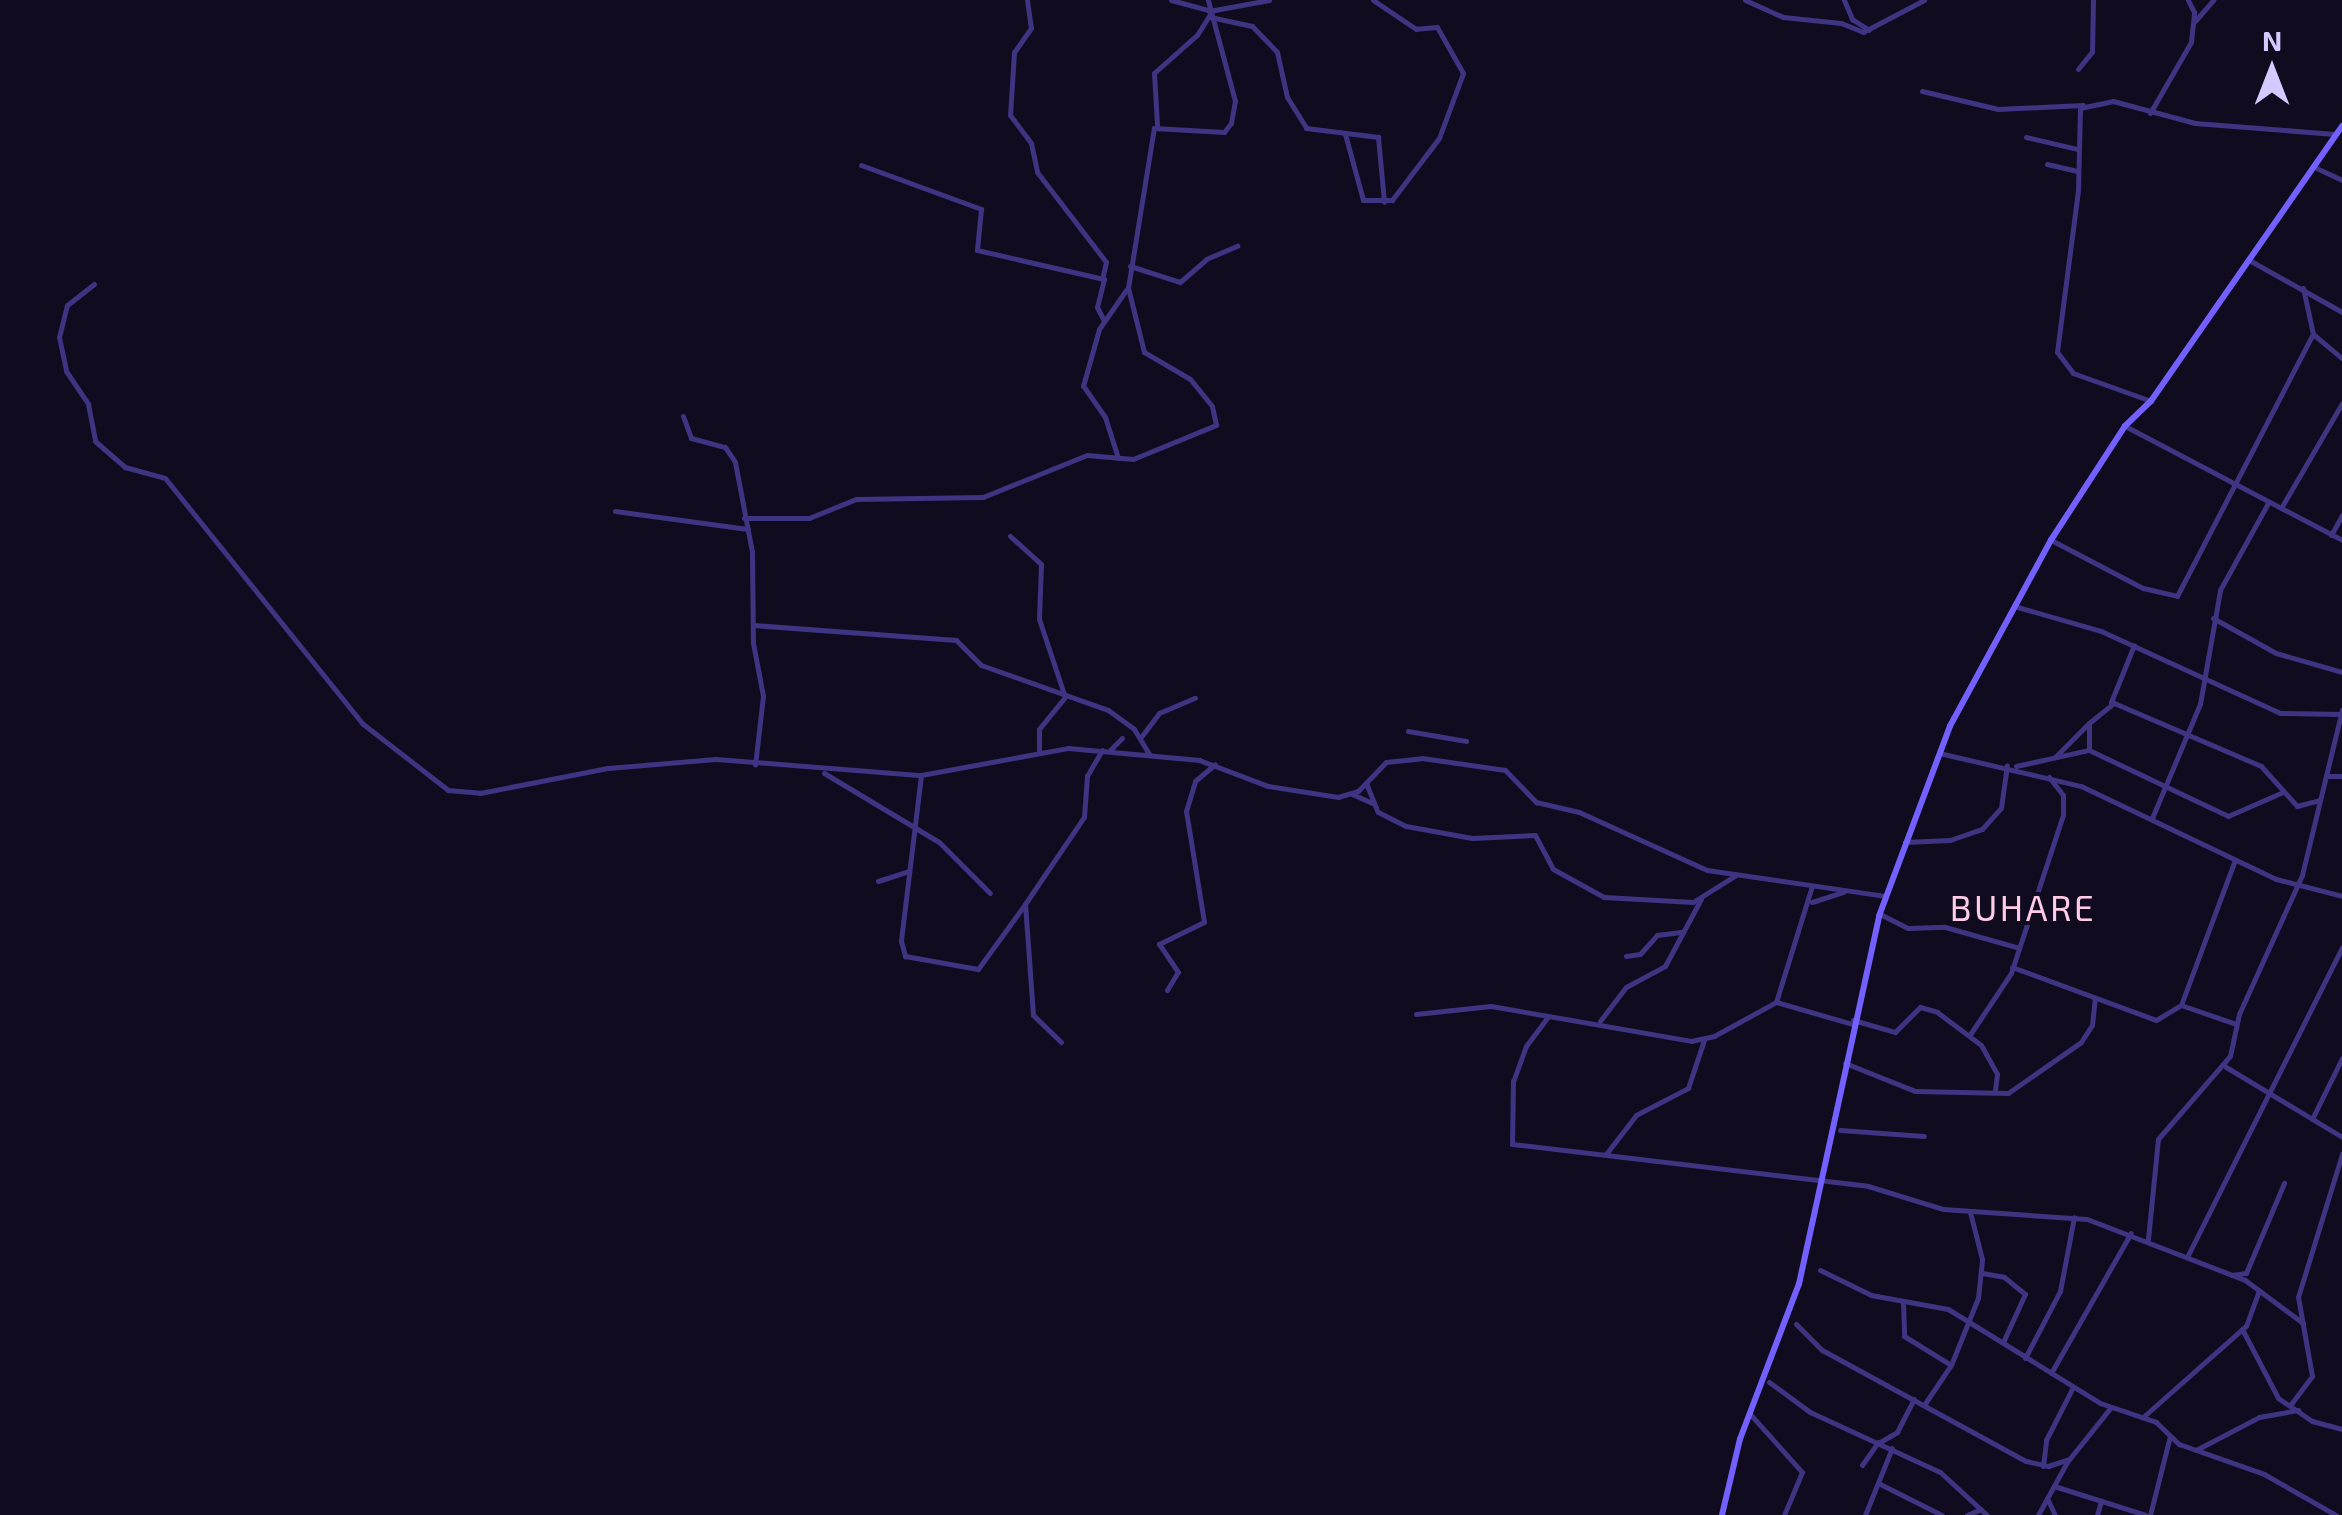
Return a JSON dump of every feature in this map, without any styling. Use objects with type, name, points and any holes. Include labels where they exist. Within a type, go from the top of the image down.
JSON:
[{"type":"main road","points":[[1722,1515],[1750,1414],[1788,1320],[1824,1184],[1852,1022],[1880,914],[1939,753],[2051,540],[2125,426],[2151,402],[2342,126]]},
{"type":"street","points":[[1026,0],[1031,28],[1014,52],[1009,114],[1031,143],[1038,172],[1106,262],[1097,308],[1104,322]]},
{"type":"street","points":[[1171,0],[1252,26],[1277,52],[1300,123],[1382,141],[1384,202]]},
{"type":"street","points":[[1158,126],[1230,128],[1234,101],[1208,0]]},
{"type":"street","points":[[1209,13],[1269,0]]},
{"type":"street","points":[[1345,134],[1357,192],[1366,202],[1384,202],[1402,193],[1439,138],[1463,70],[1436,26],[1413,28],[1373,0]]},
{"type":"street","points":[[1745,0],[1800,21],[1872,30],[1924,0]]},
{"type":"street","points":[[1844,0],[1852,19],[1872,30]]},
{"type":"street","points":[[2078,69],[2093,48],[2093,0]]},
{"type":"street","points":[[2150,113],[2188,50],[2193,23],[2188,0]]},
{"type":"street","points":[[2193,23],[2213,0]]},
{"type":"street","points":[[1118,460],[1102,412],[1083,386],[1104,322],[1119,309],[1128,288],[1158,126],[1154,73],[1197,36],[1209,13]]},
{"type":"street","points":[[1922,91],[1998,109],[2112,100],[2195,123],[2336,134]]},
{"type":"street","points":[[2083,105],[2058,356],[2073,373],[2151,402]]},
{"type":"street","points":[[2026,137],[2077,149]]},
{"type":"street","points":[[2048,164],[2077,171]]},
{"type":"street","points":[[861,165],[980,210],[977,250],[1102,279]]},
{"type":"street","points":[[2314,167],[2342,180]]},
{"type":"street","points":[[1130,266],[1180,282],[1206,259],[1237,246]]},
{"type":"street","points":[[2249,260],[2340,308]]},
{"type":"street","points":[[94,284],[66,306],[58,337],[66,371],[88,404],[95,441],[126,467],[165,478],[364,724],[420,773],[448,790],[480,793],[638,764],[755,764],[921,776],[1039,752],[1106,750],[1215,764],[1277,788],[1352,794],[1373,804],[1392,820],[1435,833],[1481,839],[1528,833],[1553,869],[1604,896],[1674,903],[1701,898],[1736,875]]},
{"type":"street","points":[[744,518],[809,518],[856,500],[978,498],[1087,456],[1118,460],[1207,432],[1219,421],[1186,375],[1146,356],[1128,288]]},
{"type":"street","points":[[2303,288],[2313,334],[2342,358]]},
{"type":"street","points":[[2051,540],[2173,598],[2313,334]]},
{"type":"street","points":[[2281,508],[2342,403]]},
{"type":"street","points":[[682,416],[691,438],[730,452],[748,529],[753,625],[763,696],[755,764]]},
{"type":"street","points":[[2125,426],[2342,540]]},
{"type":"street","points":[[2152,818],[2203,677],[2212,617],[2268,503]]},
{"type":"street","points":[[615,511],[748,529]]},
{"type":"street","points":[[2330,535],[2342,515]]},
{"type":"street","points":[[1010,536],[1041,564],[1039,619],[1065,697]]},
{"type":"street","points":[[2014,606],[2134,645],[2282,713],[2342,712],[2297,886],[2237,1024],[2224,1066],[2158,1139],[2148,1238]]},
{"type":"street","points":[[2212,617],[2276,653],[2342,672]]},
{"type":"street","points":[[753,625],[963,642],[981,665],[1108,710],[1140,737],[1150,755]]},
{"type":"street","points":[[2055,757],[2111,702],[2134,645]]},
{"type":"street","points":[[1039,752],[1039,730],[1065,697]]},
{"type":"street","points":[[1140,737],[1160,712],[1195,698]]},
{"type":"street","points":[[2111,702],[2262,766],[2302,808],[2321,798]]},
{"type":"street","points":[[2089,723],[2089,750]]},
{"type":"street","points":[[1408,731],[1466,741]]},
{"type":"street","points":[[921,776],[901,946],[910,961],[978,968],[1084,817],[1087,776],[1106,750],[1122,738]]},
{"type":"street","points":[[2016,766],[2089,750],[2228,816],[2284,792]]},
{"type":"street","points":[[1939,753],[2047,775],[2152,818],[2297,886],[2342,896]]},
{"type":"street","points":[[1352,794],[1398,757],[1496,768],[1536,802],[1579,812],[1707,870],[1886,896]]},
{"type":"street","points":[[1167,990],[1178,972],[1159,944],[1204,922],[1186,811],[1194,781],[1215,764]]},
{"type":"street","points":[[1905,842],[1950,840],[1982,830],[2001,808],[2007,765]]},
{"type":"street","points":[[819,770],[914,825],[965,863],[990,893]]},
{"type":"street","points":[[1971,1034],[2012,968],[2065,809],[2063,794],[2047,775]]},
{"type":"street","points":[[2326,776],[2342,776]]},
{"type":"street","points":[[1366,784],[1373,804]]},
{"type":"street","points":[[2012,968],[2156,1020],[2182,1005],[2236,860]]},
{"type":"street","points":[[878,880],[912,869]]},
{"type":"street","points":[[1776,1002],[1812,886]]},
{"type":"street","points":[[1812,902],[1849,890]]},
{"type":"street","points":[[1600,1021],[1626,987],[1665,966],[1701,898]]},
{"type":"street","points":[[1024,904],[1033,1015],[1040,1029],[1061,1042]]},
{"type":"street","points":[[1880,914],[1908,928],[1942,926],[2019,948]]},
{"type":"street","points":[[1626,956],[1640,954],[1657,936],[1686,931]]},
{"type":"street","points":[[2188,1255],[2342,947]]},
{"type":"street","points":[[1845,1063],[1916,1090],[2018,1088],[2080,1042],[2092,1026],[2095,998]]},
{"type":"street","points":[[1416,1014],[1476,1005],[1547,1018],[1600,1021],[1622,1034],[1656,1030],[1704,1040],[1776,1002],[1895,1032],[1924,1007],[1971,1034],[1995,1070],[1995,1090]]},
{"type":"street","points":[[2182,1005],[2237,1024]]},
{"type":"street","points":[[1547,1018],[1526,1046],[1512,1082],[1510,1141],[1824,1184],[1882,1188],[1970,1212],[2074,1216],[2148,1238],[2188,1255],[2260,1289],[2303,1324]]},
{"type":"street","points":[[1606,1154],[1636,1115],[1688,1088],[1704,1040]]},
{"type":"street","points":[[2312,1119],[2342,1058]]},
{"type":"street","points":[[2224,1066],[2342,1137]]},
{"type":"street","points":[[1840,1130],[1924,1136]]},
{"type":"street","points":[[2290,1404],[2312,1376],[2298,1297],[2342,1154]]},
{"type":"street","points":[[2224,1275],[2246,1273],[2284,1184]]},
{"type":"street","points":[[1924,1405],[1951,1365],[1970,1322],[1982,1273],[1970,1212]]},
{"type":"street","points":[[2025,1358],[2060,1291],[2074,1216]]},
{"type":"street","points":[[2050,1374],[2131,1233]]},
{"type":"street","points":[[1820,1270],[1871,1296],[1948,1309],[2072,1387],[2111,1407],[2143,1417],[2193,1451],[2264,1474],[2336,1515]]},
{"type":"street","points":[[1982,1273],[2004,1277],[2025,1294],[2003,1342]]},
{"type":"street","points":[[2143,1417],[2242,1329],[2260,1289]]},
{"type":"street","points":[[1903,1302],[1904,1336],[1951,1365]]},
{"type":"street","points":[[1796,1324],[1822,1350],[2043,1466],[2069,1459]]},
{"type":"street","points":[[2242,1329],[2269,1388],[2298,1410],[2342,1429]]},
{"type":"street","points":[[1769,1382],[1810,1412],[1940,1472],[1984,1512]]},
{"type":"street","points":[[2043,1466],[2046,1440],[2072,1387]]},
{"type":"street","points":[[1865,1515],[1914,1399]]},
{"type":"street","points":[[2038,1515],[2069,1459],[2111,1407]]},
{"type":"street","points":[[2193,1451],[2259,1417],[2298,1410]]},
{"type":"street","points":[[1750,1414],[1802,1472],[1784,1515]]},
{"type":"street","points":[[1862,1465],[1878,1442],[1897,1432]]},
{"type":"street","points":[[2053,1486],[2148,1515],[2170,1436]]},
{"type":"street","points":[[1880,1484],[1942,1515]]},
{"type":"street","points":[[2046,1498],[2055,1515]]},
{"type":"street","points":[[2096,1515],[2101,1501]]},
{"type":"street","points":[[1968,1515],[1984,1512]]},
{"type":"district","name":"BUHARE","points":[[2023,907]]}]
